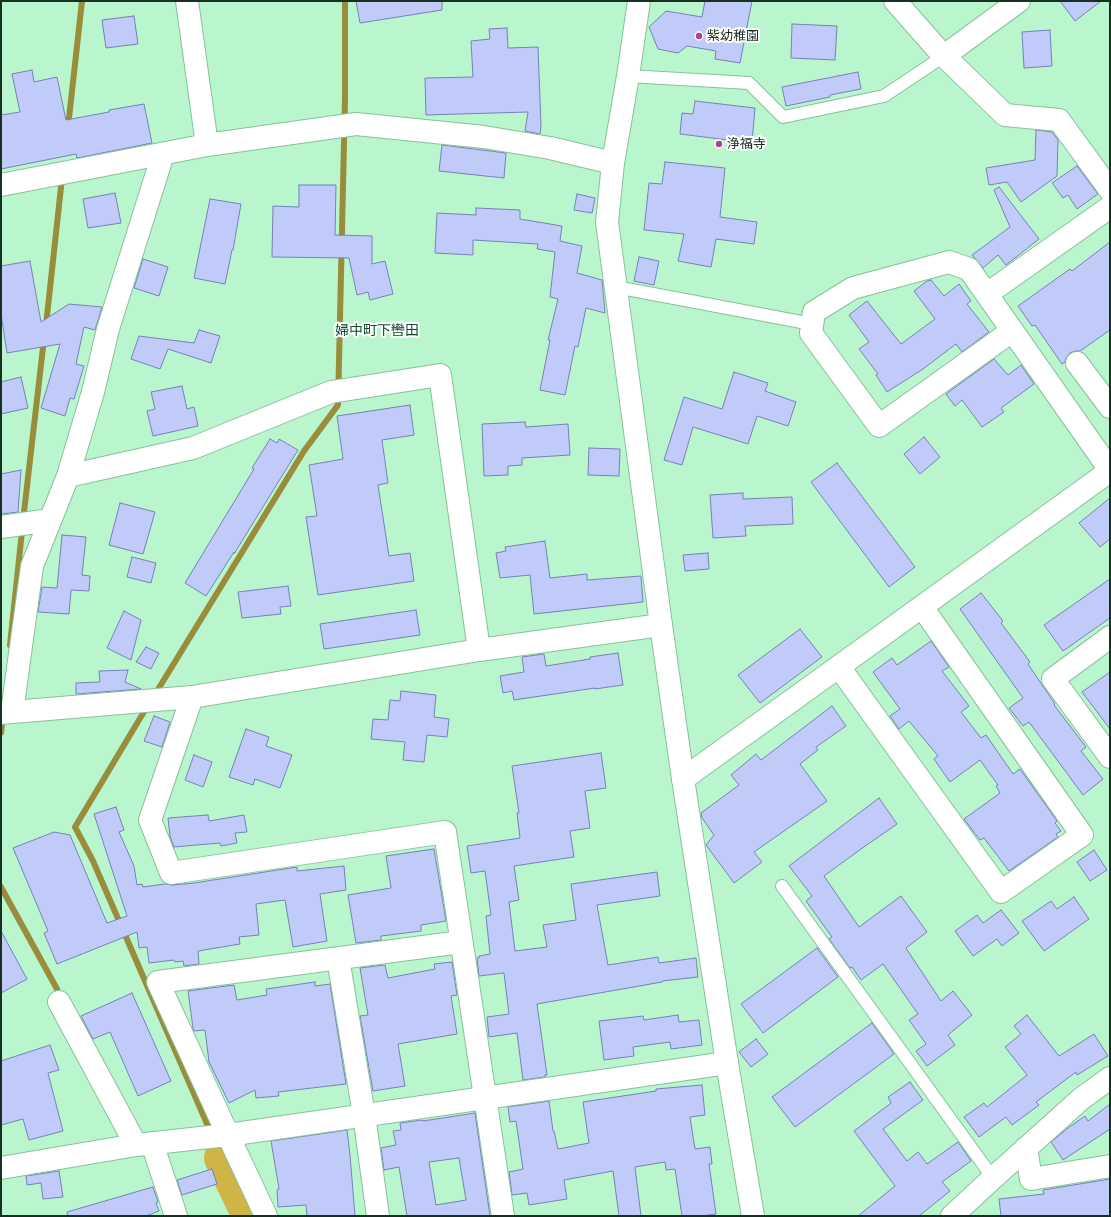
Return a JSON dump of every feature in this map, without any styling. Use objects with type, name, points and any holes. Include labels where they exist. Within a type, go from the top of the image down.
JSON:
[{"type":"street","points":[[187,1],[207,145]]},
{"type":"street","points":[[640,1],[614,163],[607,222],[683,779],[727,1063],[753,1216]]},
{"type":"street","points":[[894,1],[944,56],[1005,115],[1059,120],[1110,190]]},
{"type":"street","points":[[944,56],[1019,1]]},
{"type":"street","points":[[1,185],[207,145],[356,124],[484,137],[550,148],[614,163]]},
{"type":"street","points":[[163,154],[108,329],[93,392],[68,476],[32,566],[6,712],[192,697],[479,650],[661,625]]},
{"type":"street","points":[[987,294],[1110,207]]},
{"type":"street","points":[[683,779],[1110,471],[987,294],[969,269],[949,262],[853,288],[814,312],[811,333],[879,426],[1012,330]]},
{"type":"street","points":[[1077,363],[1110,406]]},
{"type":"street","points":[[68,476],[194,448],[331,392],[440,375],[479,650]]},
{"type":"street","points":[[1,527],[50,520]]},
{"type":"street","points":[[839,666],[1002,892],[1082,835],[922,607]]},
{"type":"street","points":[[1110,637],[1052,679],[1110,757]]},
{"type":"street","points":[[192,697],[150,820],[171,873],[445,832],[503,1216]]},
{"type":"street","points":[[266,1216],[158,982],[461,942]]},
{"type":"street","points":[[338,958],[364,1115],[378,1216]]},
{"type":"street","points":[[59,1002],[144,1144],[176,1216]]},
{"type":"street","points":[[1,1168],[144,1144],[228,1135],[727,1063]]},
{"type":"street","points":[[952,1216],[1081,1099],[1110,1078]]},
{"type":"street","points":[[1026,1148],[1031,1179],[1110,1166]]},
{"type":"lane","points":[[628,76],[749,82],[783,117],[884,96],[944,56]]},
{"type":"lane","points":[[616,287],[812,324]]},
{"type":"lane","points":[[782,886],[993,1178]]},
{"type":"building","points":[[356,1],[442,1],[442,10],[360,23]]},
{"type":"building","name":"紫幼稚園","points":[[705,1],[752,1],[740,63],[715,59],[716,51],[687,46],[678,53],[658,49],[649,27],[666,11],[702,17]]},
{"type":"building","points":[[1060,1],[1101,1],[1075,21]]},
{"type":"building","points":[[134,16],[138,44],[106,48],[102,20]]},
{"type":"building","points":[[792,24],[837,26],[835,60],[791,58]]},
{"type":"building","points":[[507,28],[508,48],[538,47],[540,134],[525,131],[528,112],[426,115],[425,78],[473,77],[471,41],[490,39],[489,29]]},
{"type":"building","points":[[1050,30],[1052,66],[1024,68],[1022,32]]},
{"type":"building","points":[[32,70],[34,82],[57,77],[66,120],[144,104],[152,143],[77,158],[76,154],[1,169],[1,115],[20,112],[12,74]]},
{"type":"building","points":[[858,72],[861,89],[786,106],[782,87]]},
{"type":"building","points":[[695,101],[755,108],[752,143],[680,134],[682,113],[693,114]]},
{"type":"building","points":[[1036,130],[1052,132],[1058,140],[1057,176],[1021,202],[1007,182],[989,185],[986,168],[1035,160]]},
{"type":"building","points":[[442,145],[506,153],[504,178],[439,171]]},
{"type":"building","points":[[665,162],[725,168],[720,217],[757,222],[754,244],[716,239],[711,267],[678,261],[684,234],[644,230],[649,183],[662,184]]},
{"type":"building","points":[[1077,166],[1098,194],[1077,209],[1068,195],[1063,198],[1052,183]]},
{"type":"building","points":[[299,185],[336,185],[335,235],[372,236],[372,264],[385,261],[393,294],[370,300],[368,292],[357,295],[349,258],[272,257],[273,206],[299,207]]},
{"type":"building","points":[[999,187],[1039,239],[1006,265],[998,255],[983,268],[972,255],[1010,227],[994,190]]},
{"type":"building","points":[[115,193],[121,223],[88,228],[83,199]]},
{"type":"building","points":[[577,194],[595,198],[592,213],[574,210]]},
{"type":"building","points":[[210,199],[241,204],[225,284],[194,278]]},
{"type":"building","points":[[476,208],[520,210],[520,219],[562,226],[560,241],[582,246],[577,273],[602,280],[605,313],[586,308],[578,347],[575,346],[565,395],[540,390],[550,340],[548,340],[558,299],[550,297],[555,252],[537,249],[538,244],[473,240],[473,255],[435,253],[437,213],[476,215]]},
{"type":"building","points":[[1110,242],[1110,330],[1080,351],[1070,353],[1065,362],[1062,364],[1035,325],[1032,326],[1018,306],[1070,269],[1072,271]]},
{"type":"building","points":[[639,257],[659,261],[654,285],[634,281]]},
{"type":"building","points":[[143,259],[168,267],[159,296],[134,288]]},
{"type":"building","points":[[30,261],[41,322],[69,304],[102,307],[95,330],[84,327],[76,364],[84,366],[74,399],[70,398],[65,416],[41,408],[60,344],[7,353],[1,314],[1,266]]},
{"type":"building","points":[[931,280],[944,296],[959,284],[971,301],[967,304],[989,332],[962,352],[956,344],[923,369],[887,392],[876,375],[878,374],[859,349],[869,342],[849,315],[867,301],[901,344],[935,319],[914,291],[927,281]]},
{"type":"building","points":[[199,330],[220,336],[211,363],[168,349],[160,369],[131,359],[139,336],[194,343]]},
{"type":"building","points":[[994,359],[1008,375],[1021,365],[1034,384],[1001,408],[1004,412],[982,427],[962,400],[955,406],[946,394]]},
{"type":"building","points":[[734,372],[768,383],[765,391],[796,402],[788,426],[757,416],[748,444],[693,427],[682,465],[664,460],[684,397],[722,409]]},
{"type":"building","points":[[21,377],[28,408],[1,414],[1,382]]},
{"type":"building","points":[[182,386],[187,409],[194,407],[198,426],[153,436],[147,411],[155,409],[151,392]]},
{"type":"building","points":[[410,405],[414,435],[382,440],[388,483],[378,485],[389,556],[410,553],[414,581],[318,595],[306,517],[317,516],[309,465],[343,459],[337,416]]},
{"type":"building","points":[[525,422],[526,427],[568,424],[570,455],[522,458],[522,465],[508,466],[508,475],[484,476],[482,424]]},
{"type":"building","points":[[924,437],[940,457],[920,474],[904,454]]},
{"type":"building","points":[[270,439],[277,443],[279,439],[298,450],[234,554],[234,552],[206,596],[185,583],[254,469],[252,468]]},
{"type":"building","points":[[589,448],[620,449],[619,476],[588,475]]},
{"type":"building","points":[[837,463],[915,567],[889,587],[811,482]]},
{"type":"building","points":[[21,470],[18,512],[1,514],[1,474]]},
{"type":"building","points":[[743,493],[743,499],[792,497],[793,524],[745,526],[746,536],[713,538],[710,495]]},
{"type":"building","points":[[1110,498],[1110,539],[1100,547],[1079,523]]},
{"type":"building","points":[[120,503],[155,512],[143,554],[109,545]]},
{"type":"building","points":[[62,535],[86,537],[82,575],[90,576],[89,591],[71,590],[69,614],[38,612],[42,587],[57,588]]},
{"type":"building","points":[[545,541],[550,578],[587,574],[587,580],[641,576],[643,602],[534,614],[530,575],[500,578],[496,553],[506,551],[505,547]]},
{"type":"building","points":[[708,553],[709,569],[685,571],[683,555]]},
{"type":"building","points":[[132,557],[156,563],[151,583],[127,577]]},
{"type":"building","points":[[1110,579],[1110,618],[1063,651],[1044,625]]},
{"type":"building","points":[[288,586],[291,606],[280,607],[281,614],[242,618],[238,592]]},
{"type":"building","points":[[981,593],[1003,621],[1001,623],[1030,662],[1028,664],[1055,704],[1054,705],[1086,747],[1081,751],[1103,779],[1083,795],[1029,722],[1023,726],[1009,708],[1023,698],[960,609]]},
{"type":"building","points":[[416,610],[420,635],[324,649],[320,624]]},
{"type":"building","points":[[124,611],[141,620],[131,660],[107,648]]},
{"type":"building","points":[[800,629],[822,657],[760,703],[738,675]]},
{"type":"building","points":[[931,641],[949,667],[942,671],[969,706],[961,712],[981,738],[986,735],[1013,774],[1020,769],[1057,821],[1055,823],[1061,831],[1056,834],[1058,837],[1009,871],[984,838],[980,840],[964,819],[1000,793],[996,786],[998,785],[980,760],[950,782],[934,759],[938,756],[909,721],[899,729],[890,716],[900,709],[873,672],[892,658],[897,665]]},
{"type":"building","points":[[146,647],[159,653],[151,669],[136,662]]},
{"type":"building","points":[[618,653],[623,685],[514,700],[512,691],[503,693],[500,676],[524,672],[522,657],[544,654],[546,666]]},
{"type":"building","points":[[128,670],[125,682],[141,689],[76,694],[76,683],[100,682],[99,671]]},
{"type":"building","points":[[1110,672],[1110,729],[1082,692]]},
{"type":"building","points":[[401,691],[436,695],[434,717],[449,719],[447,737],[427,735],[424,762],[403,760],[405,742],[371,739],[373,719],[388,720],[390,700],[400,701]]},
{"type":"building","points":[[832,706],[846,726],[816,747],[818,750],[800,764],[827,801],[754,852],[762,862],[734,883],[706,845],[714,835],[702,818],[701,813],[739,785],[731,775],[756,754],[761,760]]},
{"type":"building","points":[[154,716],[170,722],[162,747],[144,741]]},
{"type":"building","points":[[246,729],[269,737],[266,746],[292,755],[280,788],[255,779],[253,785],[229,777]]},
{"type":"building","points":[[601,753],[606,788],[585,791],[590,828],[570,831],[574,857],[514,866],[519,900],[509,902],[515,951],[547,947],[543,925],[576,920],[571,884],[657,872],[660,896],[597,905],[608,965],[658,957],[659,963],[696,958],[698,977],[662,981],[537,1004],[547,1075],[545,1075],[545,1077],[523,1080],[517,1033],[489,1037],[487,1017],[509,1014],[504,973],[479,976],[477,958],[479,958],[479,956],[490,954],[486,916],[491,915],[485,871],[471,873],[467,846],[520,838],[517,813],[519,813],[512,766]]},
{"type":"building","points":[[194,755],[212,762],[203,787],[185,780]]},
{"type":"building","points":[[879,798],[897,824],[824,876],[859,927],[901,896],[927,932],[906,948],[941,1001],[953,991],[972,1015],[948,1035],[955,1045],[927,1066],[916,1051],[926,1044],[909,1020],[918,1014],[883,964],[861,980],[852,967],[850,968],[829,939],[832,937],[806,901],[812,896],[789,866]]},
{"type":"building","points":[[116,807],[124,830],[119,832],[134,866],[137,885],[142,884],[143,887],[165,884],[173,885],[194,883],[297,867],[297,871],[344,866],[346,890],[320,894],[327,941],[293,947],[285,900],[256,904],[259,935],[239,937],[240,944],[198,951],[199,964],[184,966],[183,961],[175,962],[174,960],[149,963],[147,947],[139,948],[137,932],[57,964],[44,933],[48,931],[13,848],[54,832],[70,835],[107,923],[127,916],[94,814]]},
{"type":"building","points":[[208,815],[209,821],[244,815],[247,832],[235,833],[237,843],[221,846],[220,843],[174,847],[170,836],[168,818]]},
{"type":"building","points":[[434,849],[446,921],[421,925],[421,931],[381,936],[381,940],[356,943],[348,895],[391,888],[386,856]]},
{"type":"building","points":[[1094,850],[1107,870],[1090,881],[1077,862]]},
{"type":"building","points":[[1074,897],[1089,919],[1044,951],[1022,921],[1051,901],[1057,909]]},
{"type":"building","points":[[1001,910],[1019,933],[1002,946],[997,939],[973,956],[955,931],[977,915],[983,923]]},
{"type":"building","points":[[1,931],[27,979],[1,993]]},
{"type":"building","points":[[817,948],[838,977],[763,1033],[741,1004]]},
{"type":"building","points":[[452,962],[457,995],[451,996],[457,1034],[398,1044],[405,1086],[373,1091],[360,1016],[368,1015],[360,968],[385,965],[388,978],[435,969],[434,964]]},
{"type":"building","points":[[315,982],[315,986],[330,984],[346,1084],[278,1092],[279,1096],[256,1098],[255,1090],[229,1103],[209,1062],[205,1030],[194,1031],[188,991],[234,985],[237,1000],[267,995],[266,989]]},
{"type":"building","points":[[132,993],[171,1081],[138,1096],[110,1032],[93,1039],[81,1016]]},
{"type":"building","points":[[678,1015],[679,1022],[699,1020],[702,1045],[671,1049],[670,1042],[633,1047],[634,1056],[604,1060],[599,1021],[643,1016],[644,1020]]},
{"type":"building","points":[[1027,1015],[1059,1056],[1094,1034],[1108,1056],[1077,1075],[1076,1072],[1036,1102],[1039,1105],[1012,1125],[1006,1117],[979,1137],[964,1117],[984,1103],[987,1107],[1027,1075],[1005,1047],[1021,1034],[1014,1026]]},
{"type":"building","points":[[872,1023],[894,1054],[795,1127],[772,1097]]},
{"type":"building","points":[[756,1039],[768,1054],[751,1067],[739,1052]]},
{"type":"building","points":[[50,1045],[59,1070],[48,1073],[63,1131],[29,1140],[23,1119],[1,1125],[1,1061]]},
{"type":"building","points":[[910,1082],[923,1100],[883,1129],[907,1161],[918,1152],[927,1164],[958,1142],[971,1161],[942,1182],[950,1191],[919,1216],[858,1216],[895,1186],[854,1131],[891,1103],[888,1097]]},
{"type":"building","points":[[702,1085],[705,1115],[690,1117],[695,1149],[710,1147],[712,1164],[709,1164],[716,1214],[682,1216],[675,1169],[666,1170],[665,1162],[635,1167],[641,1216],[619,1216],[613,1171],[564,1180],[567,1199],[529,1205],[527,1193],[512,1195],[509,1172],[523,1169],[516,1121],[510,1122],[508,1107],[549,1101],[553,1131],[558,1149],[589,1143],[583,1102],[656,1091],[656,1089]]},
{"type":"building","points":[[1110,1104],[1110,1129],[1063,1160],[1051,1142],[1085,1116],[1088,1121]]},
{"type":"building","points":[[475,1113],[490,1216],[407,1216],[399,1167],[384,1170],[381,1148],[396,1145],[393,1131],[401,1130],[400,1123]],"holes":[[[459,1158],[466,1200],[436,1205],[429,1162]]]},
{"type":"building","points":[[347,1130],[355,1216],[307,1216],[306,1205],[278,1207],[277,1190],[279,1189],[271,1141]]},
{"type":"building","points":[[212,1169],[217,1184],[182,1195],[177,1180]]},
{"type":"building","points":[[59,1171],[63,1197],[43,1199],[41,1183],[27,1185],[26,1176]]},
{"type":"building","points":[[1110,1179],[1110,1216],[1001,1216],[999,1199],[1044,1194],[1043,1190]]},
{"type":"building","points":[[153,1187],[158,1202],[156,1203],[159,1211],[146,1216],[68,1216],[67,1212]]},
{"type":"waterway","points":[[68,127],[82,1]]},
{"type":"waterway","points":[[154,696],[304,451],[338,405],[345,99],[345,1]]},
{"type":"waterway","points":[[46,325],[62,178]]},
{"type":"waterway","points":[[10,645],[44,339]]},
{"type":"waterway","points":[[148,705],[75,827],[93,861],[211,1133]]},
{"type":"waterway","points":[[1,733],[3,716]]},
{"type":"waterway","points":[[1,887],[57,989]]},
{"type":"waterway","points":[[215,1141],[222,1158]]},
{"type":"waterway","points":[[222,1158],[250,1216]]},
{"type":"place","name":"紫幼稚園","points":[[699,36]]},
{"type":"place","name":"浄福寺","points":[[719,144]]},
{"type":"district","name":"婦中町下轡田","points":[[377,331]]}]
